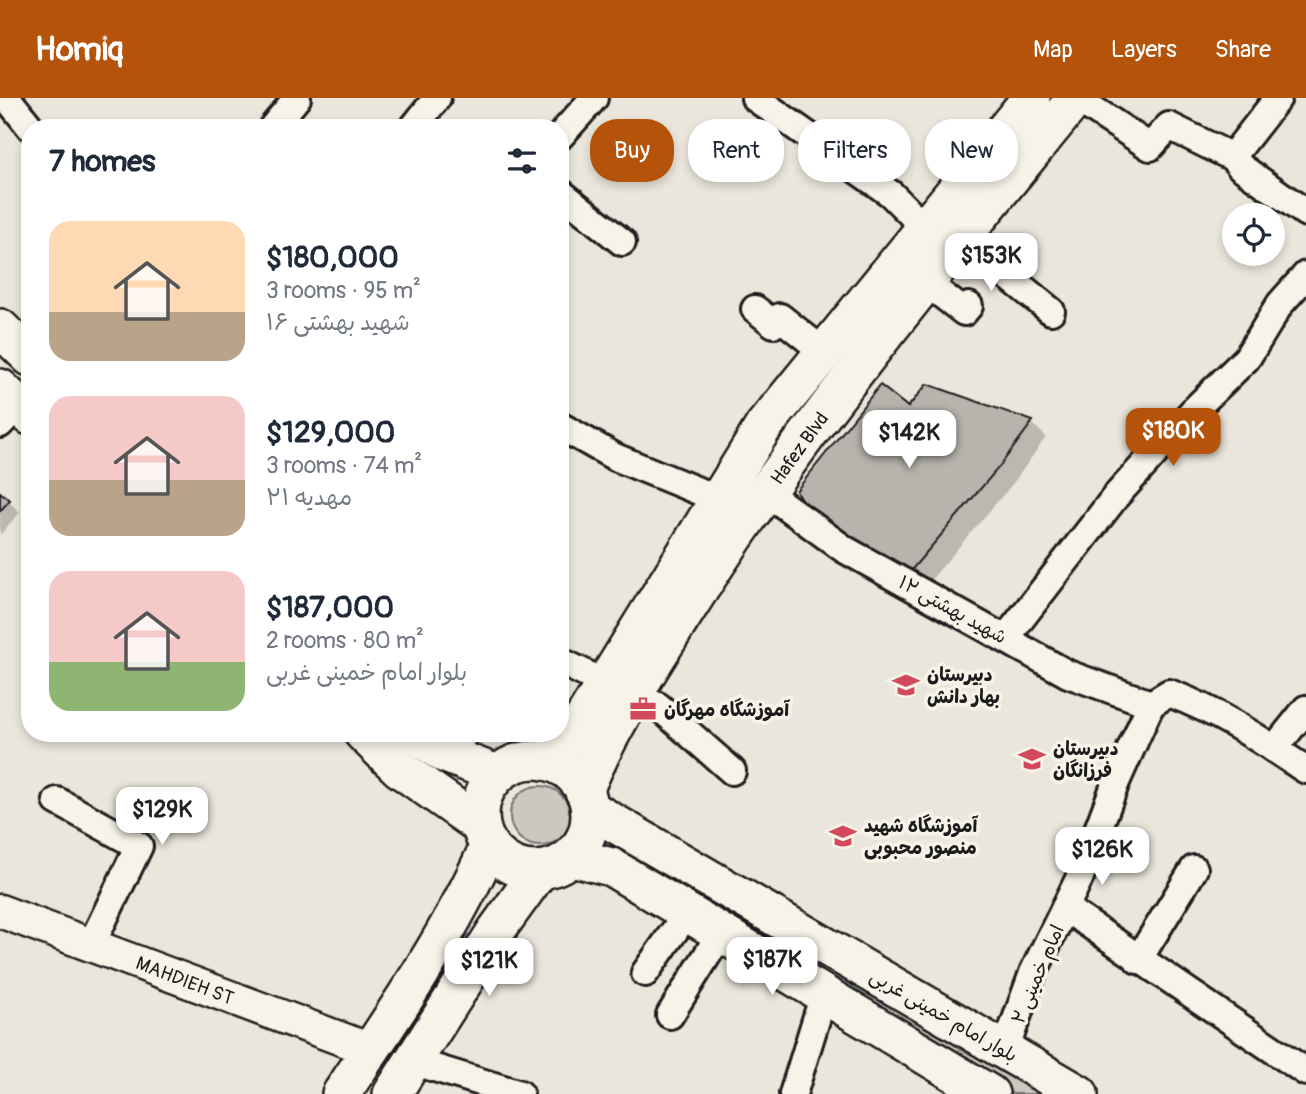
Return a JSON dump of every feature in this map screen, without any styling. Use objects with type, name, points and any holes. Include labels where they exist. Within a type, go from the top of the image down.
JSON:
[{"type":"main road","name":"Hafez Blvd","points":[[587,800],[620,690],[632,636],[764,426],[1031,98]]},
{"type":"main road","name":"Hafez Blvd","points":[[569,741],[620,690],[852,376],[1076,98]]},
{"type":"main road","points":[[372,742],[399,768],[484,835],[500,859],[517,868],[556,864],[611,867],[824,994],[969,1089]]},
{"type":"main road","points":[[444,742],[497,774]]},
{"type":"main road","name":"Hafez Blvd","points":[[544,761],[567,742]]},
{"type":"main road","points":[[341,1094],[466,898],[484,835],[479,807],[484,791],[497,774],[523,761],[544,761],[571,773],[587,800],[590,825],[583,843],[556,864],[496,931],[415,1062],[392,1094]]},
{"type":"main road","name":"بلوار امام خمینی غربی","points":[[587,800],[1079,1094]]},
{"type":"street","points":[[7,98],[24,119]]},
{"type":"street","points":[[280,119],[297,98]]},
{"type":"street","points":[[420,119],[437,98]]},
{"type":"street","points":[[569,126],[594,98]]},
{"type":"street","points":[[755,98],[891,194],[925,228]]},
{"type":"street","points":[[1076,98],[1150,147],[1169,126],[1232,157],[1241,167],[1306,213]]},
{"type":"street","points":[[1232,157],[1278,98]]},
{"type":"street","points":[[569,199],[622,242]]},
{"type":"street","points":[[962,239],[1051,311]]},
{"type":"street","points":[[1006,638],[1116,496],[1193,411],[1247,358],[1280,304],[1306,275]]},
{"type":"street","points":[[927,283],[964,312],[970,306]]},
{"type":"street","points":[[755,309],[774,324],[780,317],[824,352]]},
{"type":"street","points":[[569,431],[615,457],[718,499]]},
{"type":"street","name":"شهید بهشتی ۱۲","points":[[766,492],[844,549],[1068,674],[1151,705]]},
{"type":"street","points":[[569,665],[658,706],[732,771]]},
{"type":"street","points":[[1151,705],[1169,693],[1203,706],[1306,770]]},
{"type":"street","name":"امام خمینی ۲","points":[[1005,1050],[1033,973],[1065,908],[1151,705]]},
{"type":"street","points":[[1274,748],[1306,709]]},
{"type":"street","points":[[57,801],[139,846],[91,945]]},
{"type":"street","points":[[1138,960],[1194,869]]},
{"type":"street","points":[[1065,908],[1306,1072]]},
{"type":"street","name":"MAHDIEH ST","points":[[0,911],[371,1050]]},
{"type":"street","points":[[645,972],[687,913]]},
{"type":"street","points":[[670,1015],[721,933]]},
{"type":"street","points":[[793,1094],[824,994]]},
{"type":"street","points":[[415,1062],[520,1094]]},
{"type":"shaded area","points":[[540,786],[561,795],[570,816],[561,837],[540,846],[519,837],[510,816],[519,795]]},
{"type":"shaded area","points":[[606,831],[1041,1094],[1013,1094],[598,848]]},
{"type":"building","points":[[927,384],[1033,421],[999,467],[908,574],[809,512],[796,491],[880,385],[908,407]]},
{"type":"building","points":[[0,492],[10,500],[0,511]]},
{"type":"place","name":"دبیرستان بهار دانش","points":[[906,685]]},
{"type":"place","name":"آموزشگاه مهرگان","points":[[643,709]]},
{"type":"place","name":"دبیرستان فرزانگان","points":[[1032,759]]},
{"type":"place","name":"آموزشگاه شهید منصور محبوبی","points":[[843,836]]}]
